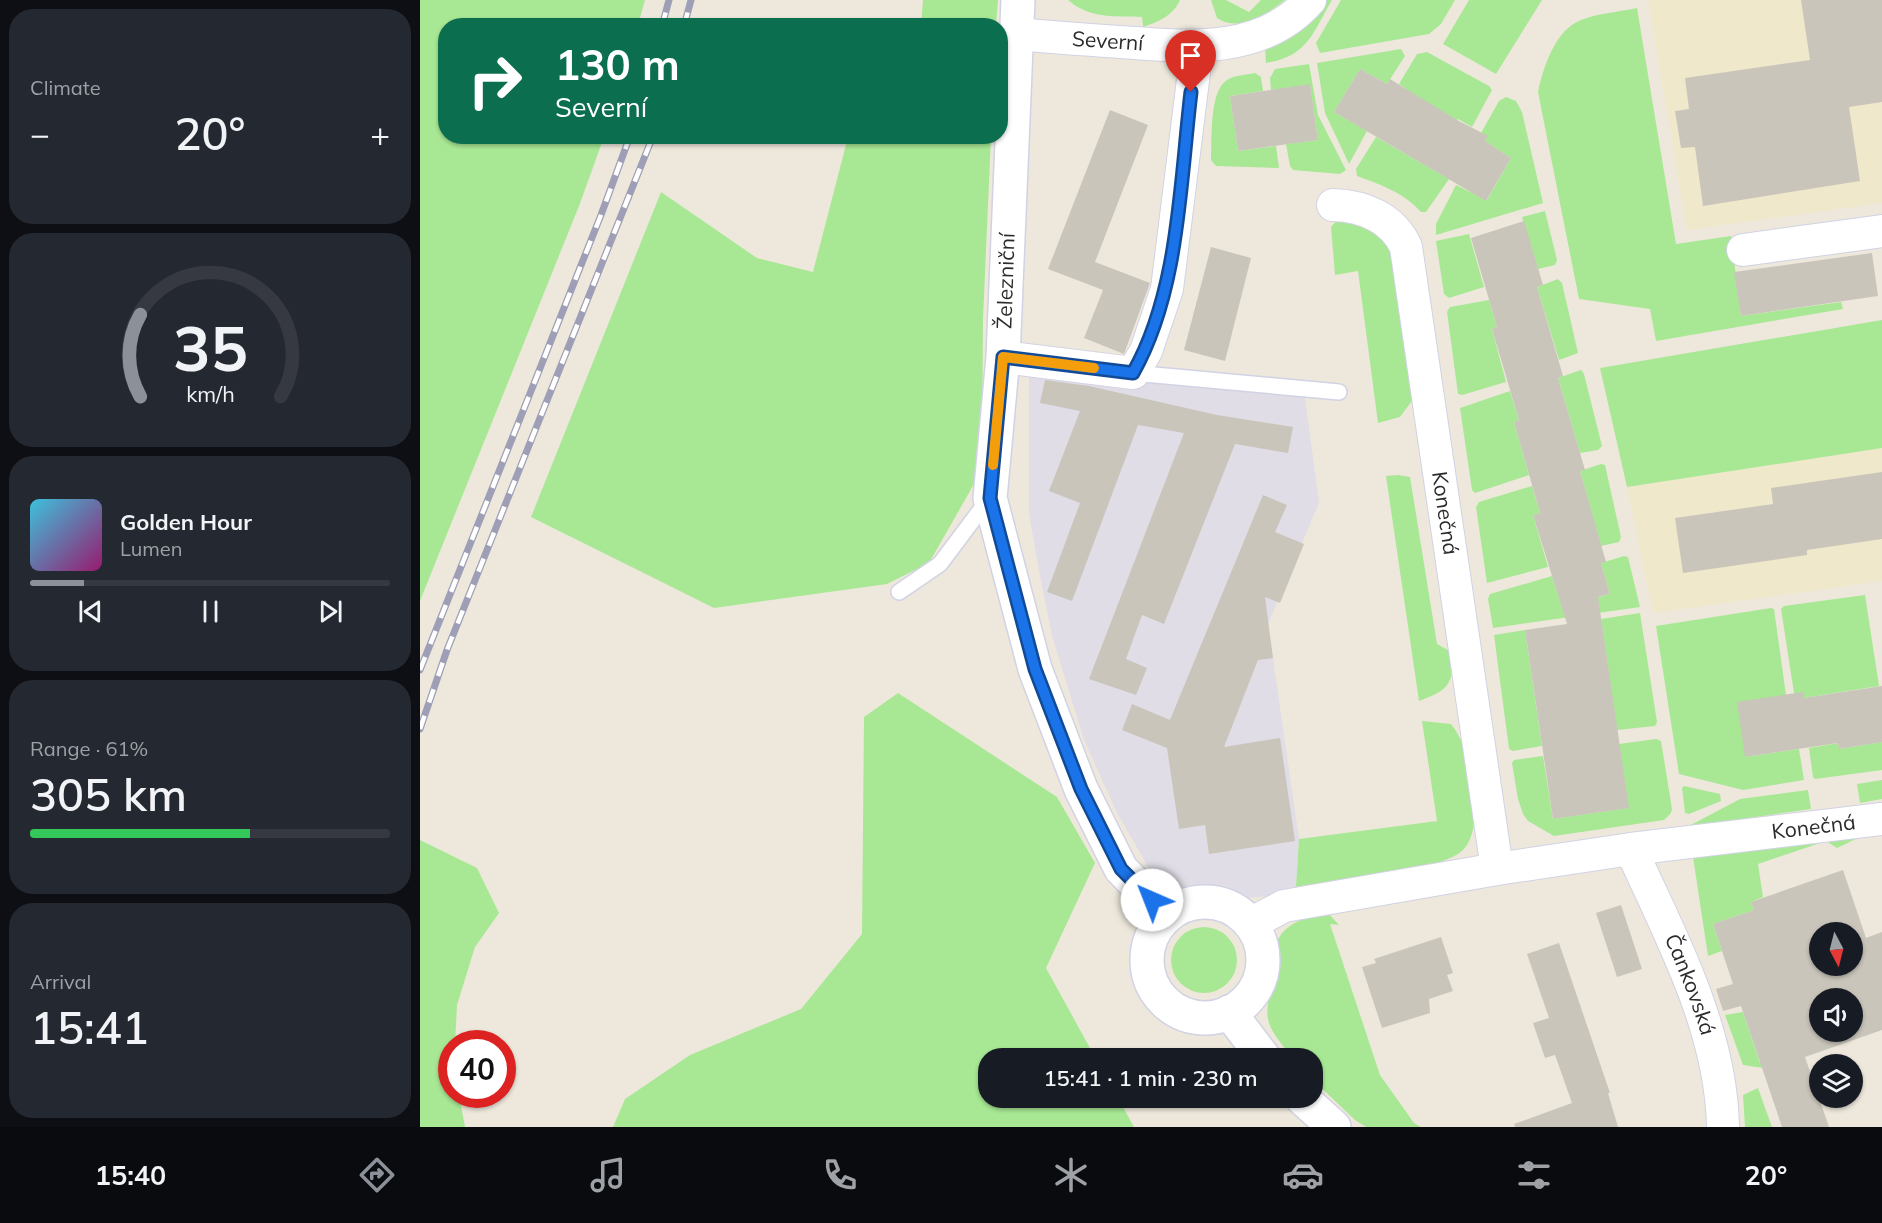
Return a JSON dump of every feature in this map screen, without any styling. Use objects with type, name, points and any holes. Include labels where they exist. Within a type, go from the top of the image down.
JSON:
[{"type":"street","name":"Železniční","points":[[1018,0],[1003,357],[990,498],[1035,669],[1081,789],[1121,869],[1167,916]]},
{"type":"street","name":"Severní","points":[[1016,34],[1197,48],[1261,35],[1283,24],[1310,0]]},
{"type":"street","points":[[1003,357],[1133,373],[1146,351],[1167,289],[1197,48]]},
{"type":"street","name":"Konečná","points":[[1333,205],[1354,206],[1376,216],[1396,230],[1406,248],[1497,869]]},
{"type":"street","points":[[1743,250],[1882,231]]},
{"type":"street","name":"Konečná","points":[[1250,924],[1284,906],[1497,869],[1631,849],[1881,821]]},
{"type":"street","name":"Čankovská","points":[[1631,849],[1692,985],[1717,1064],[1723,1127]]},
{"type":"street","points":[[1210,902],[1227,907],[1250,924],[1259,940],[1262,969],[1251,995],[1229,1012],[1207,1017],[1184,1014],[1167,1004],[1150,980],[1147,951],[1154,933],[1167,916],[1196,903],[1210,902]]},
{"type":"street","points":[[1229,1012],[1256,1048]]},
{"type":"street","points":[[1313,1108],[1334,1127]]},
{"type":"lane","points":[[1133,373],[1340,392]]},
{"type":"lane","points":[[899,592],[940,564],[990,498]]},
{"type":"shaded area","points":[[1648,0],[1882,0],[1882,203],[1687,230]]},
{"type":"shaded area","points":[[1029,367],[1304,390],[1319,503],[1268,624],[1299,839],[1296,887],[1269,896],[1247,898],[1177,886],[1150,870],[1117,813],[1084,740],[1052,636],[1039,571],[1029,514]]},
{"type":"shaded area","points":[[1882,448],[1882,581],[1653,613],[1627,487]]},
{"type":"green space","points":[[420,0],[645,0],[640,18],[438,18],[438,144],[601,144],[579,206],[420,601]]},
{"type":"green space","points":[[923,0],[998,0],[997,18],[922,18]]},
{"type":"green space","points":[[1068,0],[1180,0],[1169,14],[1143,27],[1142,17],[1112,16],[1085,11]]},
{"type":"green space","points":[[1211,0],[1226,0],[1249,12],[1261,0],[1285,0],[1261,16],[1243,23],[1234,23],[1217,18]]},
{"type":"green space","points":[[1327,0],[1332,0],[1307,42],[1291,55],[1266,63],[1265,47],[1305,23]]},
{"type":"green space","points":[[1341,0],[1455,0],[1441,24],[1429,34],[1320,53],[1316,43]]},
{"type":"green space","points":[[1469,0],[1542,0],[1496,74],[1443,44]]},
{"type":"green space","points":[[1637,8],[1676,244],[1731,236],[1741,316],[1841,302],[1843,309],[1656,341],[1650,309],[1579,299],[1538,92],[1543,72],[1557,41],[1572,25],[1594,16]]},
{"type":"green space","points":[[1401,49],[1405,56],[1387,84],[1360,69],[1334,112],[1367,131],[1349,164],[1325,113],[1317,63]]},
{"type":"green space","points":[[1427,52],[1489,86],[1492,90],[1472,127],[1458,119],[1455,123],[1399,84],[1417,54]]},
{"type":"green space","points":[[1309,64],[1318,115],[1346,170],[1340,174],[1293,170],[1290,166],[1286,144],[1318,140],[1310,85],[1271,90],[1270,78],[1275,69]]},
{"type":"green space","points":[[1255,73],[1261,77],[1263,91],[1230,96],[1238,151],[1276,146],[1279,168],[1216,166],[1211,160],[1214,105],[1217,94],[1227,80]]},
{"type":"green space","points":[[1506,97],[1516,101],[1522,112],[1543,203],[1436,235],[1436,224],[1456,185],[1487,200],[1511,158],[1485,141],[1487,137],[1481,133],[1499,101]]},
{"type":"green space","points":[[1376,137],[1449,179],[1426,212],[1421,212],[1407,199],[1391,190],[1357,176],[1356,169]]},
{"type":"green space","points":[[846,144],[991,144],[983,319],[982,455],[974,484],[929,563],[887,584],[714,608],[531,517],[661,192],[757,258],[813,272]]},
{"type":"green space","points":[[1545,211],[1557,260],[1555,265],[1538,269],[1522,217]]},
{"type":"green space","points":[[1349,217],[1389,237],[1417,394],[1400,417],[1378,423],[1358,271],[1335,275],[1331,227],[1339,218]]},
{"type":"green space","points":[[1469,234],[1484,287],[1449,298],[1444,294],[1436,241]]},
{"type":"green space","points":[[1558,279],[1562,283],[1578,353],[1559,360],[1537,287]]},
{"type":"green space","points":[[1489,300],[1497,327],[1492,329],[1506,382],[1462,395],[1458,394],[1447,312],[1450,307]]},
{"type":"green space","points":[[1882,320],[1882,448],[1627,487],[1600,368]]},
{"type":"green space","points":[[1581,370],[1584,374],[1602,446],[1598,450],[1580,453],[1558,378]]},
{"type":"green space","points":[[1510,391],[1519,420],[1514,422],[1529,475],[1475,493],[1472,490],[1460,408]]},
{"type":"green space","points":[[1601,464],[1605,465],[1621,537],[1619,542],[1601,546],[1580,471]]},
{"type":"green space","points":[[1386,476],[1410,477],[1437,644],[1453,653],[1452,672],[1447,685],[1437,693],[1419,701]]},
{"type":"green space","points":[[1532,486],[1540,513],[1533,515],[1548,567],[1487,583],[1476,507],[1479,502]]},
{"type":"green space","points":[[1624,556],[1628,557],[1640,607],[1493,628],[1488,599],[1490,594],[1552,576],[1562,607],[1610,594],[1601,563]]},
{"type":"green space","points":[[1865,595],[1879,686],[1804,698],[1794,693],[1781,609],[1784,606]]},
{"type":"green space","points":[[1774,609],[1786,695],[1745,757],[1799,749],[1804,780],[1743,790],[1679,774],[1656,626]]},
{"type":"green space","points":[[1640,613],[1657,722],[1655,726],[1617,730],[1601,619]]},
{"type":"green space","points":[[1525,630],[1542,746],[1513,751],[1509,749],[1494,635]]},
{"type":"green space","points":[[898,693],[1057,797],[1095,863],[1046,968],[1090,1048],[978,1048],[978,1108],[1124,1108],[1134,1127],[613,1127],[625,1099],[690,1055],[801,1009],[862,934],[864,717]]},
{"type":"green space","points":[[1422,721],[1451,724],[1464,748],[1474,814],[1471,836],[1464,849],[1452,857],[1411,870],[1296,887],[1299,839],[1437,821]]},
{"type":"green space","points":[[1656,739],[1661,741],[1672,809],[1664,820],[1554,836],[1528,821],[1523,814],[1512,763],[1514,760],[1543,756],[1553,819],[1628,808],[1619,744]]},
{"type":"green space","points":[[1882,742],[1882,770],[1815,779],[1813,777],[1809,748],[1838,743],[1839,749]]},
{"type":"green space","points":[[1882,780],[1882,799],[1860,803],[1857,784]]},
{"type":"green space","points":[[1684,786],[1720,794],[1721,801],[1689,814],[1685,813],[1682,788]]},
{"type":"green space","points":[[1808,790],[1811,809],[1687,827],[1740,799]]},
{"type":"green space","points":[[1856,834],[1858,838],[1837,848],[1826,841],[1758,864],[1763,897],[1751,902],[1754,910],[1713,924],[1722,951],[1708,956],[1693,857]]},
{"type":"green space","points":[[420,840],[477,868],[499,913],[475,947],[457,1005],[456,1030],[438,1030],[438,1108],[461,1108],[465,1127],[420,1127]]},
{"type":"green space","points":[[1328,913],[1339,925],[1330,924],[1380,1075],[1414,1123],[1421,1127],[1366,1127],[1355,1120],[1323,1090],[1323,1048],[1285,1048],[1270,1027],[1267,1010],[1278,940],[1288,927],[1311,916]]},
{"type":"green space","points":[[1204,927],[1217,930],[1227,937],[1234,947],[1237,960],[1234,973],[1227,983],[1217,990],[1204,993],[1191,990],[1181,983],[1174,973],[1171,960],[1174,947],[1181,937],[1191,930]]},
{"type":"green space","points":[[1743,1012],[1760,1063],[1770,1069],[1743,1065],[1725,1015]]},
{"type":"green space","points":[[1758,1088],[1772,1127],[1745,1127],[1743,1095]]},
{"type":"building","points":[[1801,0],[1882,0],[1882,102],[1849,107],[1860,181],[1703,206],[1695,147],[1681,148],[1675,111],[1689,109],[1685,78],[1810,60]]},
{"type":"building","points":[[1360,69],[1387,84],[1390,79],[1488,136],[1485,141],[1511,158],[1486,201],[1334,112]]},
{"type":"building","points":[[1310,84],[1318,140],[1238,151],[1230,96]]},
{"type":"building","points":[[1110,110],[1148,125],[1095,262],[1150,283],[1124,354],[1084,338],[1103,290],[1048,269]]},
{"type":"building","points":[[1524,221],[1543,285],[1537,287],[1563,376],[1558,378],[1585,470],[1580,471],[1606,562],[1601,563],[1610,594],[1598,597],[1629,808],[1553,819],[1525,630],[1567,624],[1533,515],[1540,513],[1514,422],[1519,420],[1492,329],[1497,327],[1471,238]]},
{"type":"building","points":[[1211,247],[1251,258],[1225,361],[1184,350]]},
{"type":"building","points":[[1872,253],[1878,296],[1741,316],[1734,272]]},
{"type":"building","points":[[1045,380],[1089,386],[1217,415],[1293,427],[1288,453],[1235,444],[1164,624],[1142,615],[1126,659],[1147,668],[1136,695],[1089,679],[1184,433],[1138,425],[1072,601],[1047,592],[1080,503],[1049,491],[1080,411],[1040,403]]},
{"type":"building","points":[[1882,472],[1882,539],[1807,550],[1807,555],[1683,573],[1675,518],[1773,504],[1771,488]]},
{"type":"building","points":[[1263,495],[1287,505],[1275,532],[1304,544],[1280,603],[1265,597],[1273,658],[1258,660],[1224,747],[1280,738],[1295,841],[1209,854],[1205,825],[1179,829],[1167,748],[1122,730],[1132,704],[1170,720]]},
{"type":"building","points":[[1882,686],[1882,742],[1839,749],[1838,743],[1745,757],[1737,702],[1803,692],[1804,698]]},
{"type":"building","points":[[1843,870],[1861,922],[1809,922],[1809,976],[1863,976],[1863,929],[1866,938],[1882,932],[1882,1030],[1863,1037],[1863,988],[1809,988],[1809,1042],[1848,1042],[1805,1057],[1809,1069],[1809,1108],[1822,1108],[1829,1127],[1782,1127],[1741,1006],[1723,1011],[1716,989],[1733,984],[1713,924],[1754,910],[1751,902]]},
{"type":"building","points":[[1621,905],[1642,969],[1617,977],[1596,913]]},
{"type":"building","points":[[1441,937],[1453,973],[1447,975],[1453,991],[1429,999],[1430,1013],[1382,1028],[1362,967],[1376,963],[1374,959]]},
{"type":"building","points":[[1559,943],[1610,1093],[1608,1093],[1618,1127],[1515,1127],[1514,1124],[1572,1103],[1555,1055],[1545,1058],[1533,1023],[1549,1018],[1527,954]]},
{"type":"railway","points":[[664,18],[669,0]]},
{"type":"railway","points":[[686,18],[691,0]]},
{"type":"railway","points":[[420,670],[627,144]]},
{"type":"railway","points":[[420,729],[447,650],[650,144]]},
{"type":"slow traffic","points":[[993,465],[1003,357],[1094,368]]},
{"type":"route","points":[[1152,900],[1121,869],[1081,789],[1035,669],[990,498],[1003,357],[1133,373],[1146,351],[1167,289],[1191,92]]}]
